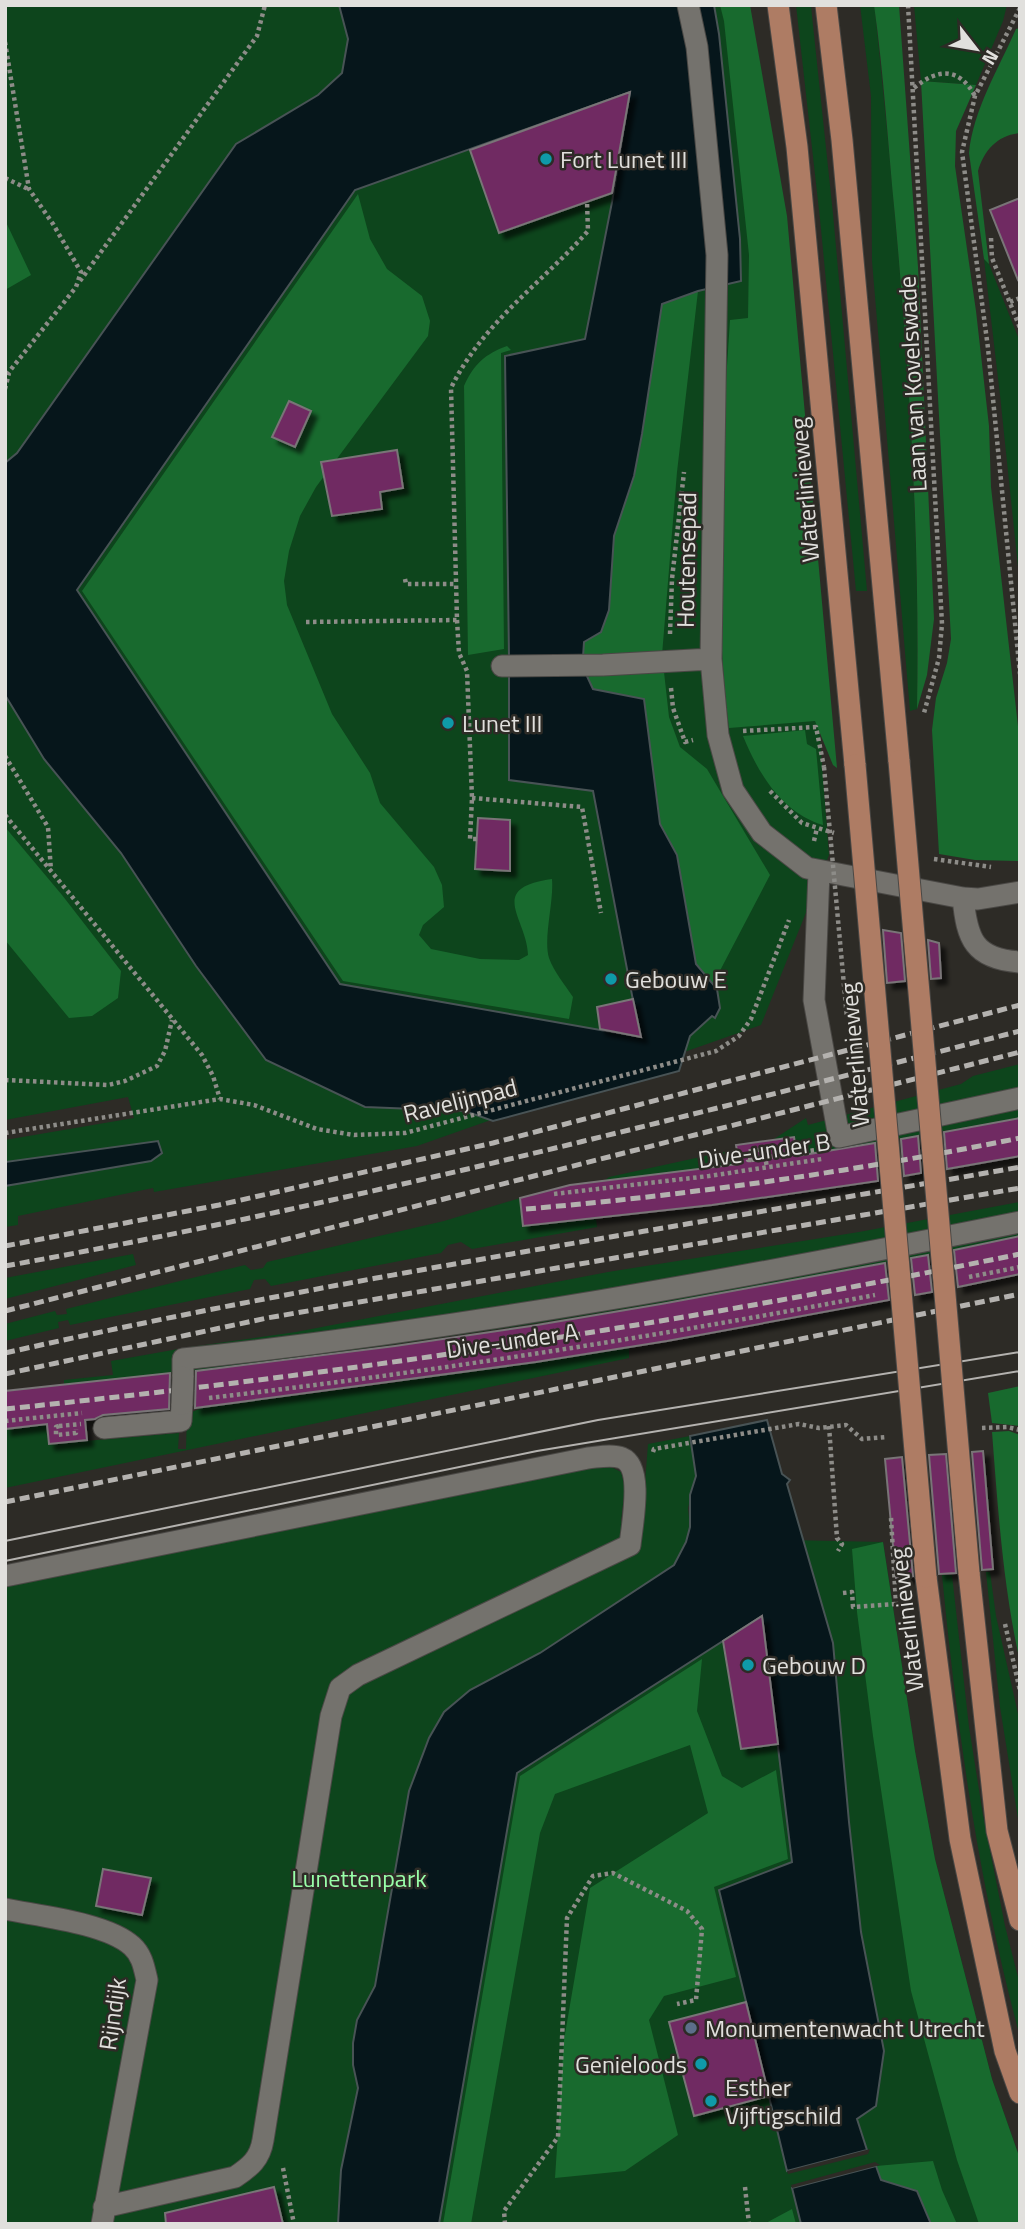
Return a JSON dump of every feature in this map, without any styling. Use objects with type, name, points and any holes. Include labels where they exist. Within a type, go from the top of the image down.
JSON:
[{"type":"main road","name":"Waterlinieweg","points":[[778,5],[797,147],[855,765],[926,1577],[960,1839],[1005,2051],[1020,2093]]},
{"type":"main road","points":[[826,5],[842,140],[970,1573],[997,1831],[1020,1920]]},
{"type":"street","name":"Houtensepad","points":[[688,5],[698,47],[718,255],[711,659],[718,735],[733,790],[762,833],[807,868],[963,898],[978,899],[1020,892]]},
{"type":"street","points":[[502,666],[603,665],[711,659]]},
{"type":"street","points":[[819,872],[814,1000],[839,1137],[1020,1098]]},
{"type":"street","points":[[963,898],[966,926],[972,942],[987,953],[1020,962]]},
{"type":"street","points":[[104,1428],[181,1421],[183,1359],[264,1351],[540,1310],[771,1272],[1020,1222]]},
{"type":"street","points":[[5,1576],[588,1458],[624,1458],[633,1467],[635,1486],[630,1545],[358,1675],[340,1688],[331,1716],[261,2149],[253,2164],[234,2177],[103,2216]]},
{"type":"street","name":"Rijndijk","points":[[5,1909],[95,1928],[119,1937],[133,1947],[143,1962],[147,1980],[103,2216]]},
{"type":"path","points":[[5,389],[7,375],[76,288],[257,36],[265,5]]},
{"type":"path","name":"Laan van Kovelswade","points":[[908,5],[942,624],[939,658],[923,725]]},
{"type":"path","points":[[1020,8],[975,96],[962,152],[988,348],[1020,674]]},
{"type":"path","points":[[5,43],[29,189],[81,272],[76,288]]},
{"type":"path","points":[[914,89],[936,74],[948,74],[959,76],[967,82],[975,96]]},
{"type":"path","points":[[5,178],[29,189]]},
{"type":"path","points":[[477,839],[470,839],[472,798],[467,671],[459,653],[457,621],[451,388],[463,362],[494,323],[565,256],[587,231],[587,202]]},
{"type":"path","points":[[991,238],[992,258],[1020,328]]},
{"type":"path","points":[[1010,302],[1020,298]]},
{"type":"path","points":[[405,579],[406,584],[456,584]]},
{"type":"path","points":[[306,622],[457,621]]},
{"type":"path","points":[[755,731],[816,727],[824,767]]},
{"type":"path","points":[[5,756],[48,827],[51,872]]},
{"type":"path","points":[[472,798],[582,807],[601,913]]},
{"type":"path","points":[[5,815],[202,1055],[213,1076],[220,1099]]},
{"type":"path","name":"Ravelijnpad","points":[[5,1133],[220,1099],[254,1105],[317,1129],[354,1135],[405,1133],[716,1051],[739,1036],[751,1019],[790,917]]},
{"type":"path","points":[[5,1080],[108,1085],[125,1082],[157,1066],[165,1051],[172,1020]]},
{"type":"path","points":[[767,1168],[764,1149],[746,1152],[748,1160],[769,1157],[777,1154],[796,1153]]},
{"type":"path","name":"Dive-under B","points":[[554,1194],[825,1159]]},
{"type":"path","points":[[957,1279],[1020,1267]]},
{"type":"path","name":"Dive-under A","points":[[204,1399],[535,1355],[876,1295]]},
{"type":"path","points":[[5,1421],[86,1413]]},
{"type":"path","points":[[72,1434],[56,1435],[56,1427],[80,1424]]},
{"type":"path","points":[[672,1446],[799,1424],[809,1427],[846,1425],[862,1439]]},
{"type":"path","points":[[829,1426],[837,1538],[842,1544],[838,1551]]},
{"type":"path","points":[[991,1427],[1020,1430]]},
{"type":"path","points":[[843,1593],[852,1592],[853,1607],[896,1604]]},
{"type":"path","points":[[1004,1621],[1020,1691]]},
{"type":"path","points":[[505,2224],[504,2211],[558,2137],[567,1918],[593,1876],[613,1873],[687,1911],[702,1929],[696,2000],[677,2004]]},
{"type":"path","points":[[263,2140],[276,2152],[283,2165],[294,2224]]},
{"type":"path","points":[[745,2187],[748,2224]]},
{"type":"green space","points":[[5,5],[745,5],[791,360],[829,855],[761,1025],[417,1146],[154,1192],[153,1188],[18,1216],[18,1225],[5,1227],[5,1140],[134,1118],[128,1097],[5,1120]]},
{"type":"green space","points":[[720,5],[750,5],[787,216],[837,768],[833,765],[815,721],[729,728],[719,575],[721,473],[730,320],[748,318],[749,255],[724,21]]},
{"type":"green space","points":[[796,5],[811,5],[867,591],[856,591]]},
{"type":"green space","points":[[860,5],[874,5],[875,11],[906,360],[916,534],[917,709],[910,711],[872,261],[871,96]]},
{"type":"green space","points":[[874,5],[899,5],[918,267],[934,619],[927,675],[917,709],[917,585],[909,401],[886,110]]},
{"type":"green space","points":[[914,5],[1007,5],[976,85],[921,81]]},
{"type":"green space","points":[[1020,28],[1020,133],[1005,137],[993,145],[984,156],[978,171],[989,264],[984,259],[969,153],[971,137],[981,105],[1016,29]]},
{"type":"green space","points":[[921,81],[976,85],[956,131],[955,166],[989,426],[991,487],[1020,744],[1020,861],[975,860],[939,854],[932,730],[936,698],[951,639]]},
{"type":"green space","points":[[358,194],[370,239],[387,269],[422,296],[430,321],[428,336],[316,487],[300,516],[289,551],[284,581],[287,605],[332,714],[370,773],[380,803],[434,867],[442,885],[444,907],[423,925],[419,935],[431,949],[480,959],[519,960],[528,955],[515,897],[520,889],[532,883],[552,879],[547,950],[554,968],[573,997],[569,1019],[343,981],[82,591]]},
{"type":"green space","points":[[5,220],[31,275],[5,290]]},
{"type":"green space","points":[[984,259],[989,264],[1020,342],[1020,586],[1000,395]]},
{"type":"green space","points":[[698,291],[677,472],[662,655],[583,657],[584,642],[601,632],[609,610],[614,536],[634,476],[662,304]]},
{"type":"green space","points":[[507,346],[511,350],[501,353],[504,649],[468,655],[464,386],[481,361]]},
{"type":"green space","points":[[664,672],[669,717],[680,747],[707,769],[770,875],[713,984],[696,964],[677,855],[660,824],[644,699],[593,689],[586,674]]},
{"type":"green space","points":[[805,730],[807,744],[816,749],[823,825],[795,811],[773,790],[756,764],[743,736]]},
{"type":"green space","points":[[5,827],[121,971],[118,998],[92,1016],[69,1018],[5,940]]},
{"type":"green space","points":[[1020,1064],[1020,1118],[797,1156],[794,1137],[774,1139],[806,1118],[808,1125],[961,1084],[973,1076]]},
{"type":"green space","points":[[737,1149],[739,1164],[604,1181],[609,1177]]},
{"type":"green space","points":[[520,1198],[523,1226],[596,1219],[597,1227],[472,1249],[461,1242],[448,1245],[441,1253],[271,1286],[265,1279],[254,1280],[250,1289],[70,1325],[68,1320],[58,1322],[59,1328],[5,1341],[5,1324],[55,1311],[57,1315],[67,1314],[66,1309],[245,1265],[251,1270],[263,1268],[267,1262],[444,1221]]},
{"type":"green space","points":[[1020,1202],[1020,1236],[710,1295],[502,1329],[189,1371],[190,1347],[296,1332],[608,1272],[859,1232]]},
{"type":"green space","points":[[133,1254],[136,1265],[5,1299],[5,1278]]},
{"type":"green space","points":[[629,1347],[629,1358],[5,1488],[5,1429],[47,1424],[50,1444],[179,1433],[178,1449],[186,1449],[187,1414],[204,1407],[377,1385]]},
{"type":"green space","points":[[184,1348],[183,1371],[64,1385],[64,1380],[113,1375],[111,1361]]},
{"type":"green space","points":[[1020,1386],[1020,1426],[992,1423],[988,1393]]},
{"type":"green space","points":[[1009,1431],[1020,1435],[1020,1662],[1005,1576],[992,1432]]},
{"type":"green space","name":"Lunettenpark","points":[[690,1436],[696,1476],[688,1508],[688,1538],[883,1542],[915,1751],[935,1859],[992,2079],[1020,2159],[1020,2224],[5,2224],[5,1587],[607,1465],[621,1472],[625,1487],[621,1521],[642,1522],[648,1444]]},
{"type":"green space","points":[[883,1542],[915,1751],[935,1859],[992,2079],[1020,2159],[1020,2224],[979,2224],[957,2160],[911,1991],[873,1736],[852,1549]]},
{"type":"green space","points":[[986,1572],[990,1572],[996,1616],[1020,1723],[1020,1831],[1000,1707]]},
{"type":"green space","points":[[942,1575],[952,1575],[969,1727],[983,1815],[1005,1926],[1020,1985],[1020,2037],[1005,1980],[971,1808]]},
{"type":"green space","points":[[702,1659],[697,1711],[722,1776],[742,1788],[776,1770],[788,1859],[714,1887],[736,1977],[664,1996],[649,2020],[678,2135],[625,2171],[555,2178],[564,2040],[590,1888],[708,1813],[690,1745],[555,1794],[540,1833],[471,2224],[443,2224],[520,1776]]},
{"type":"green space","points":[[933,2161],[957,2224],[931,2224],[917,2192],[881,2180],[876,2166]]},
{"type":"green space","points":[[792,2209],[796,2224],[764,2224]]},
{"type":"shaded area","points":[[339,5],[714,5],[719,34],[740,239],[741,281],[698,291],[662,304],[634,476],[614,536],[609,610],[601,632],[584,642],[583,657],[509,657],[505,356],[585,339],[630,92],[355,190],[77,590],[340,984],[640,1037],[593,791],[509,780],[509,675],[586,674],[593,689],[644,699],[660,824],[677,855],[696,964],[717,989],[720,1008],[715,1018],[712,1016],[690,1036],[679,1071],[493,1121],[465,1111],[365,1107],[266,1060],[196,966],[121,853],[44,759],[5,695],[5,463],[17,453],[236,144],[318,95],[342,73],[348,39]]},
{"type":"shaded area","points":[[158,1141],[162,1153],[151,1161],[5,1186],[5,1162]]},
{"type":"shaded area","points":[[767,1420],[782,1474],[790,1480],[787,1484],[833,1643],[861,1932],[884,2051],[876,2106],[857,2119],[867,2150],[787,2171],[719,1890],[792,1862],[762,1616],[517,1773],[439,2224],[338,2224],[341,2170],[358,2088],[353,2065],[357,2020],[375,1986],[409,1791],[429,1738],[444,1712],[470,1690],[540,1653],[674,1565],[686,1542],[690,1527],[690,1495],[696,1476],[690,1436]]},
{"type":"shaded area","points":[[876,2166],[881,2180],[917,2191],[931,2224],[801,2224],[792,2188]]},
{"type":"pier","points":[[870,2149],[868,2154],[788,2174],[787,2171]]},
{"type":"pier","points":[[875,2162],[880,2165],[792,2188],[791,2185]]},
{"type":"building","name":"Fort Lunet III","points":[[630,92],[612,193],[499,233],[470,150]]},
{"type":"building","points":[[1020,198],[1020,279],[1018,280],[990,210]]},
{"type":"building","points":[[289,401],[311,411],[295,447],[272,437]]},
{"type":"building","points":[[397,450],[403,488],[380,492],[382,509],[332,516],[321,462]]},
{"type":"building","points":[[478,818],[510,820],[510,871],[475,869]]},
{"type":"building","points":[[883,930],[901,933],[905,981],[887,983]]},
{"type":"building","points":[[928,940],[939,943],[941,978],[931,979]]},
{"type":"building","points":[[633,999],[641,1037],[600,1029],[597,1007]]},
{"type":"building","points":[[1020,1118],[1020,1156],[947,1169],[944,1132]]},
{"type":"building","points":[[918,1136],[921,1173],[904,1176],[901,1139]]},
{"type":"building","points":[[794,1137],[797,1156],[875,1143],[878,1181],[712,1205],[523,1226],[520,1198],[570,1185],[739,1164],[736,1145]]},
{"type":"building","points":[[1020,1236],[1020,1274],[958,1287],[954,1250]]},
{"type":"building","points":[[928,1255],[932,1292],[915,1295],[911,1258]]},
{"type":"building","points":[[885,1263],[889,1300],[536,1362],[195,1408],[196,1371],[531,1326]]},
{"type":"building","points":[[170,1373],[169,1409],[103,1415],[85,1420],[87,1440],[49,1444],[47,1424],[5,1429],[5,1391]]},
{"type":"building","points":[[983,1451],[993,1569],[982,1570],[972,1452]]},
{"type":"building","points":[[946,1454],[956,1573],[939,1574],[929,1455]]},
{"type":"building","points":[[902,1457],[913,1576],[896,1578],[885,1459]]},
{"type":"building","name":"Gebouw D","points":[[762,1616],[778,1744],[741,1749],[723,1641]]},
{"type":"building","points":[[103,1869],[151,1878],[142,1915],[96,1906]]},
{"type":"building","points":[[746,2002],[769,2096],[694,2116],[669,2022]]},
{"type":"building","points":[[274,2187],[283,2224],[166,2224],[165,2213]]},
{"type":"tram line","points":[[5,1541],[598,1420],[1020,1352]]},
{"type":"tram line","points":[[5,1561],[537,1451],[1020,1371]]},
{"type":"railway","points":[[5,1246],[219,1205],[493,1143],[1020,1005]]},
{"type":"railway","points":[[5,1266],[388,1188],[1020,1031]]},
{"type":"railway","points":[[5,1311],[1020,1052]]},
{"type":"railway","points":[[526,1209],[774,1181],[1020,1138]]},
{"type":"railway","points":[[5,1353],[258,1300],[1020,1167]]},
{"type":"railway","points":[[5,1374],[267,1318],[1020,1188]]},
{"type":"railway","points":[[5,1409],[260,1380],[514,1344],[768,1302],[1020,1254]]},
{"type":"railway","points":[[5,1502],[1020,1294]]},
{"type":"place","name":"Fort Lunet III","points":[[546,159]]},
{"type":"place","name":"Lunet III","points":[[448,723]]},
{"type":"place","name":"Gebouw E","points":[[611,979]]},
{"type":"place","name":"Gebouw D","points":[[748,1665]]},
{"type":"place","name":"Monumentenwacht Utrecht","points":[[691,2028]]},
{"type":"place","name":"Genieloods","points":[[701,2064]]},
{"type":"place","name":"Esther Vijftigschild","points":[[711,2101]]}]
